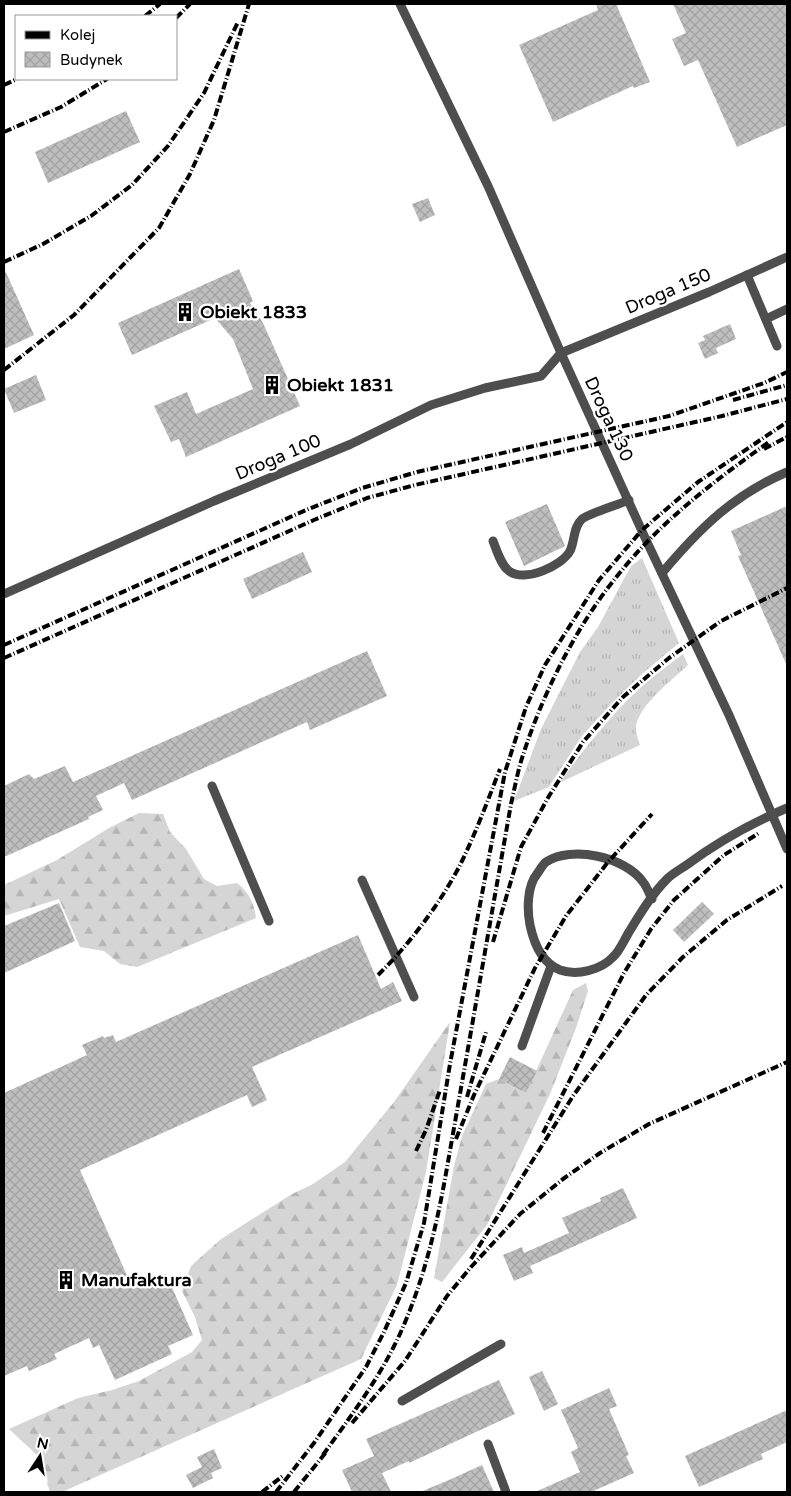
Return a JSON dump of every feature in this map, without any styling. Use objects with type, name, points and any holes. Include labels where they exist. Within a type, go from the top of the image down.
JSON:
[{"type":"lane","name":"Droga 130","points":[[400,4],[488,186],[561,353],[729,715],[787,850]]},
{"type":"lane","name":"Droga 150","points":[[561,353],[787,257]]},
{"type":"lane","points":[[747,275],[777,346]]},
{"type":"lane","points":[[766,319],[787,309]]},
{"type":"lane","name":"Droga 100","points":[[4,594],[214,501],[351,444],[430,405],[485,388],[541,376],[561,353]]},
{"type":"lane","points":[[662,573],[691,538],[720,512],[748,492],[787,472]]},
{"type":"lane","points":[[493,541],[504,566],[510,572],[516,575],[533,574],[562,562],[569,552],[574,540],[576,527],[582,519],[629,500]]},
{"type":"lane","points":[[212,786],[269,921]]},
{"type":"lane","points":[[652,899],[643,881],[629,868],[611,858],[566,855],[546,862],[533,879],[529,899],[529,920],[540,954],[551,966],[567,972],[586,971],[603,965],[614,957],[639,915],[652,899],[667,879],[715,845],[787,808]]},
{"type":"lane","points":[[362,880],[414,997]]},
{"type":"lane","points":[[522,1046],[551,966]]},
{"type":"lane","points":[[402,1401],[501,1344]]},
{"type":"lane","points":[[488,1444],[506,1492]]},
{"type":"green space","points":[[642,558],[679,643],[642,674],[581,737],[549,787],[514,801],[541,729],[580,652],[598,627],[631,566]]},
{"type":"green space","points":[[683,654],[688,665],[650,701],[639,718],[636,728],[640,745],[559,783],[611,717],[647,682]]},
{"type":"green space","points":[[139,813],[163,814],[170,832],[186,849],[204,879],[217,886],[237,883],[250,898],[256,918],[137,967],[120,964],[104,951],[80,947],[59,899],[4,916],[4,885],[57,860],[109,828]]},
{"type":"green space","points":[[586,983],[588,991],[576,1028],[550,1094],[487,1225],[442,1282],[434,1278],[454,1166],[462,1136],[486,1084],[499,1079],[526,1093],[573,990]]},
{"type":"green space","points":[[450,1022],[426,1172],[397,1285],[361,1359],[62,1492],[50,1492],[37,1455],[9,1429],[78,1398],[139,1381],[192,1352],[202,1340],[195,1317],[182,1291],[191,1266],[221,1239],[292,1194],[313,1184],[345,1162],[394,1102]]},
{"type":"building","points":[[596,4],[616,4],[650,82],[634,88],[633,86],[553,122],[519,45],[598,10]]},
{"type":"building","points":[[673,4],[787,4],[787,125],[737,147],[698,60],[684,66],[672,39],[686,33]]},
{"type":"building","points":[[126,111],[140,142],[48,183],[35,152]]},
{"type":"building","points":[[428,198],[435,215],[420,222],[412,204]]},
{"type":"building","points":[[4,268],[34,335],[4,349]]},
{"type":"building","points":[[239,269],[253,301],[250,303],[263,323],[300,406],[186,457],[179,439],[171,442],[154,406],[187,392],[196,414],[253,389],[233,339],[215,318],[132,355],[118,323]]},
{"type":"building","points":[[730,324],[736,339],[716,348],[718,353],[705,359],[698,343],[705,340],[703,336]]},
{"type":"building","points":[[36,375],[46,400],[14,413],[4,389]]},
{"type":"building","points":[[547,504],[565,546],[524,566],[505,522]]},
{"type":"building","points":[[787,506],[787,666],[738,556],[741,555],[731,531]]},
{"type":"building","points":[[303,552],[312,572],[252,599],[243,579]]},
{"type":"building","points":[[367,651],[387,696],[310,730],[307,722],[132,800],[124,783],[96,796],[103,810],[88,817],[89,819],[4,857],[4,786],[29,774],[34,779],[65,766],[73,782]]},
{"type":"building","points":[[702,902],[714,914],[684,942],[673,930]]},
{"type":"building","points":[[59,903],[75,941],[4,973],[4,926]]},
{"type":"building","points":[[358,935],[381,989],[393,982],[402,1001],[252,1067],[267,1100],[252,1107],[247,1095],[80,1170],[133,1289],[166,1274],[193,1335],[168,1346],[172,1354],[115,1380],[99,1345],[93,1348],[89,1338],[54,1354],[57,1359],[29,1371],[27,1366],[4,1376],[4,1093],[87,1055],[82,1045],[103,1036],[104,1038],[113,1035],[116,1042]]},
{"type":"building","points":[[510,1057],[537,1071],[526,1093],[499,1079]]},
{"type":"building","points":[[623,1188],[637,1218],[530,1266],[533,1273],[514,1281],[503,1255],[522,1247],[524,1253],[569,1233],[562,1218],[601,1201],[600,1198]]},
{"type":"building","points":[[542,1371],[558,1404],[544,1411],[529,1377]]},
{"type":"building","points":[[499,1380],[515,1414],[409,1463],[409,1461],[382,1473],[391,1492],[352,1492],[342,1470],[374,1456],[366,1439]]},
{"type":"building","points":[[609,1388],[617,1406],[609,1409],[629,1455],[626,1456],[634,1473],[591,1492],[535,1492],[580,1472],[571,1452],[578,1448],[561,1410]]},
{"type":"building","points":[[787,1410],[787,1442],[761,1454],[763,1459],[699,1487],[685,1456]]},
{"type":"building","points":[[214,1449],[222,1468],[211,1473],[213,1478],[193,1488],[186,1475],[202,1467],[197,1457]]},
{"type":"building","points":[[482,1465],[494,1492],[420,1492],[449,1480]]},
{"type":"railway","points":[[146,15],[160,4]]},
{"type":"railway","points":[[178,16],[190,4]]},
{"type":"railway","points":[[4,370],[74,315],[159,228],[190,174],[214,120],[249,4]]},
{"type":"railway","points":[[4,262],[43,244],[91,216],[132,185],[168,146],[204,93],[238,22]]},
{"type":"railway","points":[[4,85],[15,80]]},
{"type":"railway","points":[[4,132],[61,107],[105,80]]},
{"type":"railway","points":[[4,645],[306,510],[362,488],[417,472],[669,416],[764,383],[787,372]]},
{"type":"railway","points":[[733,400],[787,385]]},
{"type":"railway","points":[[4,658],[367,498],[415,485],[722,416],[787,399]]},
{"type":"railway","points":[[276,1492],[314,1443],[366,1367],[406,1283],[424,1223],[450,1064],[505,772],[526,707],[545,665],[599,580],[642,530],[698,482],[787,422]]},
{"type":"railway","points":[[764,449],[787,437]]},
{"type":"railway","points":[[323,1455],[364,1397],[391,1352],[407,1317],[427,1259],[445,1179],[511,804],[518,771],[541,706],[563,659],[589,615],[603,594],[634,556],[689,503],[769,442]]},
{"type":"railway","points":[[493,942],[521,847],[549,796],[583,742],[623,697],[669,658],[721,621],[787,588]]},
{"type":"railway","points":[[378,975],[413,936],[454,876],[482,816],[500,769]]},
{"type":"railway","points":[[456,1139],[474,1095],[535,968],[566,916],[608,862],[652,814]]},
{"type":"railway","points":[[543,1133],[624,973],[651,929],[674,900],[724,855],[759,833]]},
{"type":"railway","points":[[471,1259],[573,1096],[646,995],[683,957],[727,920],[782,886]]},
{"type":"railway","points":[[467,1097],[486,1032]]},
{"type":"railway","points":[[352,1423],[405,1361],[447,1296],[520,1214],[563,1179],[600,1153],[649,1124],[787,1062]]},
{"type":"railway","points":[[416,1151],[426,1130],[440,1090]]},
{"type":"railway","points":[[294,1492],[327,1451]]},
{"type":"railway","points":[[262,1492],[284,1475]]},
{"type":"place","name":"Obiekt 1833","points":[[185,312]]},
{"type":"place","name":"Obiekt 1831","points":[[272,385]]},
{"type":"place","name":"Manufaktura","points":[[66,1280]]}]
